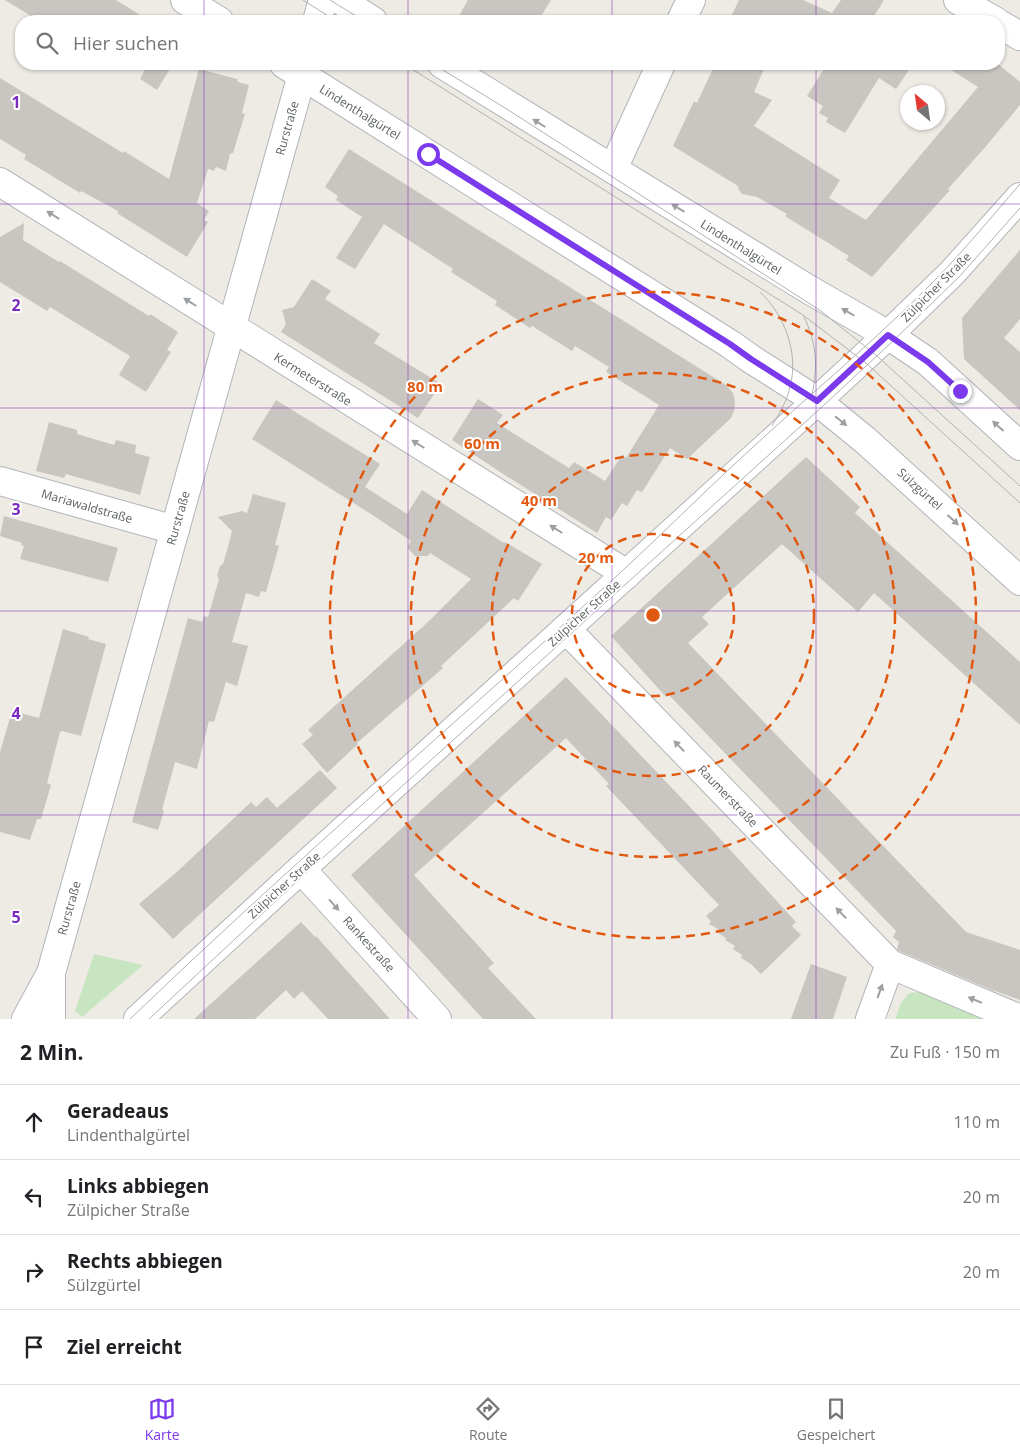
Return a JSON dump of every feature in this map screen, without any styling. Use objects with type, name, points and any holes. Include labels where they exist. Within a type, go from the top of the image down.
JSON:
[{"type":"street","points":[[185,0],[209,15]]},
{"type":"street","points":[[319,15],[323,0]]},
{"type":"street","points":[[340,0],[364,15]]},
{"type":"street","points":[[684,15],[691,0]]},
{"type":"street","points":[[958,0],[984,15]]},
{"type":"street","points":[[1005,27],[1020,36]]},
{"type":"street","name":"Rurstraße","points":[[26,1019],[52,973],[231,328],[296,70]]},
{"type":"street","name":"Lindenthalgürtel","points":[[300,70],[428,154],[817,401]]},
{"type":"street","name":"Lindenthalgürtel","points":[[452,70],[808,289],[888,335]]},
{"type":"street","points":[[613,168],[658,70]]},
{"type":"street","name":"Kermeterstraße","points":[[0,182],[626,575]]},
{"type":"street","name":"Zülpicher Straße","points":[[138,1019],[888,335],[952,273],[1020,196]]},
{"type":"street","points":[[888,335],[928,362],[1020,446]]},
{"type":"street","name":"Sülzgürtel","points":[[817,401],[865,440],[1020,581]]},
{"type":"street","name":"Mariawaldstraße","points":[[0,481],[175,530]]},
{"type":"street","name":"Raumerstraße","points":[[566,629],[890,964],[1020,1019]]},
{"type":"street","name":"Rankestraße","points":[[301,869],[437,1019]]},
{"type":"street","points":[[870,1019],[890,964]]},
{"type":"street","name":"Rurstraße","points":[[51,1019],[52,973]]},
{"type":"green space","points":[[94,954],[143,965],[82,1017],[75,1011]]},
{"type":"green space","points":[[921,992],[998,1019],[895,1019],[901,1003],[909,993]]},
{"type":"building","points":[[5,0],[116,0],[140,15],[29,15]]},
{"type":"building","points":[[468,0],[551,0],[542,15],[459,15]]},
{"type":"building","points":[[739,0],[803,0],[832,13],[841,0],[884,0],[875,15],[732,15]]},
{"type":"building","points":[[145,70],[169,70],[157,90],[140,79]]},
{"type":"building","points":[[199,70],[237,79],[238,82],[249,85],[242,113],[245,114],[233,153],[230,154],[226,171],[216,167],[214,171],[208,169],[197,203],[209,211],[204,220],[208,222],[187,257],[117,213],[118,211],[81,191],[80,193],[24,159],[26,155],[0,139],[0,78],[123,153],[124,151],[169,179]]},
{"type":"building","points":[[712,70],[763,70],[754,92],[772,100],[754,126],[840,180],[829,198],[866,220],[942,130],[945,130],[945,126],[978,87],[951,70],[1005,70],[1020,82],[1020,105],[948,189],[950,190],[872,277],[846,260],[849,256],[785,216],[787,214],[757,197],[742,194],[738,186],[673,146],[694,101],[697,103]]},
{"type":"building","points":[[823,70],[909,70],[896,89],[879,78],[845,133],[826,122],[828,118],[819,113],[823,106],[807,96]]},
{"type":"building","points":[[349,149],[726,385],[733,393],[735,402],[731,418],[687,459],[670,448],[642,492],[637,490],[627,506],[622,503],[611,520],[606,517],[597,533],[452,440],[478,399],[503,415],[497,423],[569,468],[574,462],[605,481],[622,455],[626,458],[659,405],[606,372],[609,367],[575,346],[572,351],[532,326],[530,328],[495,305],[497,301],[451,272],[453,269],[384,224],[355,269],[336,258],[362,217],[336,200],[338,196],[325,187]]},
{"type":"building","points":[[24,223],[23,240],[178,332],[167,350],[171,352],[146,392],[119,375],[130,356],[50,307],[47,311],[0,282],[0,237]]},
{"type":"building","points":[[1020,250],[1020,319],[1004,338],[1020,352],[1020,410],[964,359],[962,318]]},
{"type":"building","points":[[312,279],[331,291],[325,299],[380,334],[374,343],[441,384],[418,418],[281,332],[286,324],[282,310],[294,307]]},
{"type":"building","points":[[276,400],[380,464],[365,487],[407,514],[422,490],[504,543],[542,564],[518,601],[514,598],[441,666],[443,668],[357,743],[327,773],[302,744],[313,735],[308,730],[428,622],[471,579],[430,553],[428,556],[415,556],[407,547],[411,541],[252,439]]},
{"type":"building","points":[[49,422],[77,430],[77,434],[114,445],[116,440],[136,445],[135,453],[150,457],[140,495],[66,474],[64,478],[36,471]]},
{"type":"building","points":[[806,457],[860,507],[855,513],[1020,662],[1020,725],[874,593],[858,612],[782,544],[702,617],[709,624],[688,643],[966,932],[1020,950],[1020,1000],[899,951],[897,949],[899,942],[893,937],[896,931],[669,695],[666,697],[611,636]]},
{"type":"building","points":[[253,494],[286,503],[275,545],[279,546],[266,592],[261,591],[259,597],[246,593],[232,642],[248,646],[237,686],[226,682],[214,722],[209,721],[197,769],[175,762],[158,830],[132,822],[188,618],[202,622],[204,616],[208,617],[219,579],[217,576],[220,566],[223,564],[232,531],[218,517],[242,511],[247,513]]},
{"type":"building","points":[[4,516],[118,548],[108,582],[20,559],[24,546],[21,545],[22,543],[0,536]]},
{"type":"building","points":[[63,629],[106,644],[81,736],[60,732],[47,783],[51,785],[41,819],[37,819],[30,840],[0,832],[0,752],[12,711],[39,718]]},
{"type":"building","points":[[566,677],[712,830],[796,922],[792,926],[801,935],[761,974],[751,964],[741,958],[742,955],[733,949],[735,946],[717,932],[718,929],[709,924],[711,921],[706,916],[719,905],[606,786],[609,784],[566,738],[414,875],[494,963],[488,968],[536,1019],[483,1019],[351,875]]},
{"type":"building","points":[[320,770],[337,788],[173,939],[139,904],[178,871],[251,802],[256,807],[267,797],[277,808]]},
{"type":"building","points":[[301,922],[316,936],[390,1019],[328,1019],[302,991],[294,999],[286,990],[255,1019],[194,1019]]},
{"type":"building","points":[[811,964],[847,977],[833,1019],[791,1019]]},
{"type":"tram line","points":[[303,0],[327,15]]},
{"type":"tram line","points":[[330,0],[354,15]]},
{"type":"tram line","points":[[414,70],[803,315],[867,364],[1020,503]]},
{"type":"tram line","points":[[443,70],[821,311],[877,356],[1020,486]]},
{"type":"tram line","points":[[130,1019],[312,850],[559,629],[740,459],[900,314],[948,267],[1020,184]]},
{"type":"tram line","points":[[149,1019],[306,873],[894,340],[960,276],[1020,208]]},
{"type":"tram line","points":[[760,292],[769,301],[783,323],[788,336],[793,361],[789,392],[772,426]]},
{"type":"tram line","points":[[804,317],[812,336],[815,355],[816,365],[812,395]]},
{"type":"route","points":[[428,154],[817,401],[888,335],[928,362],[960,391]]}]
